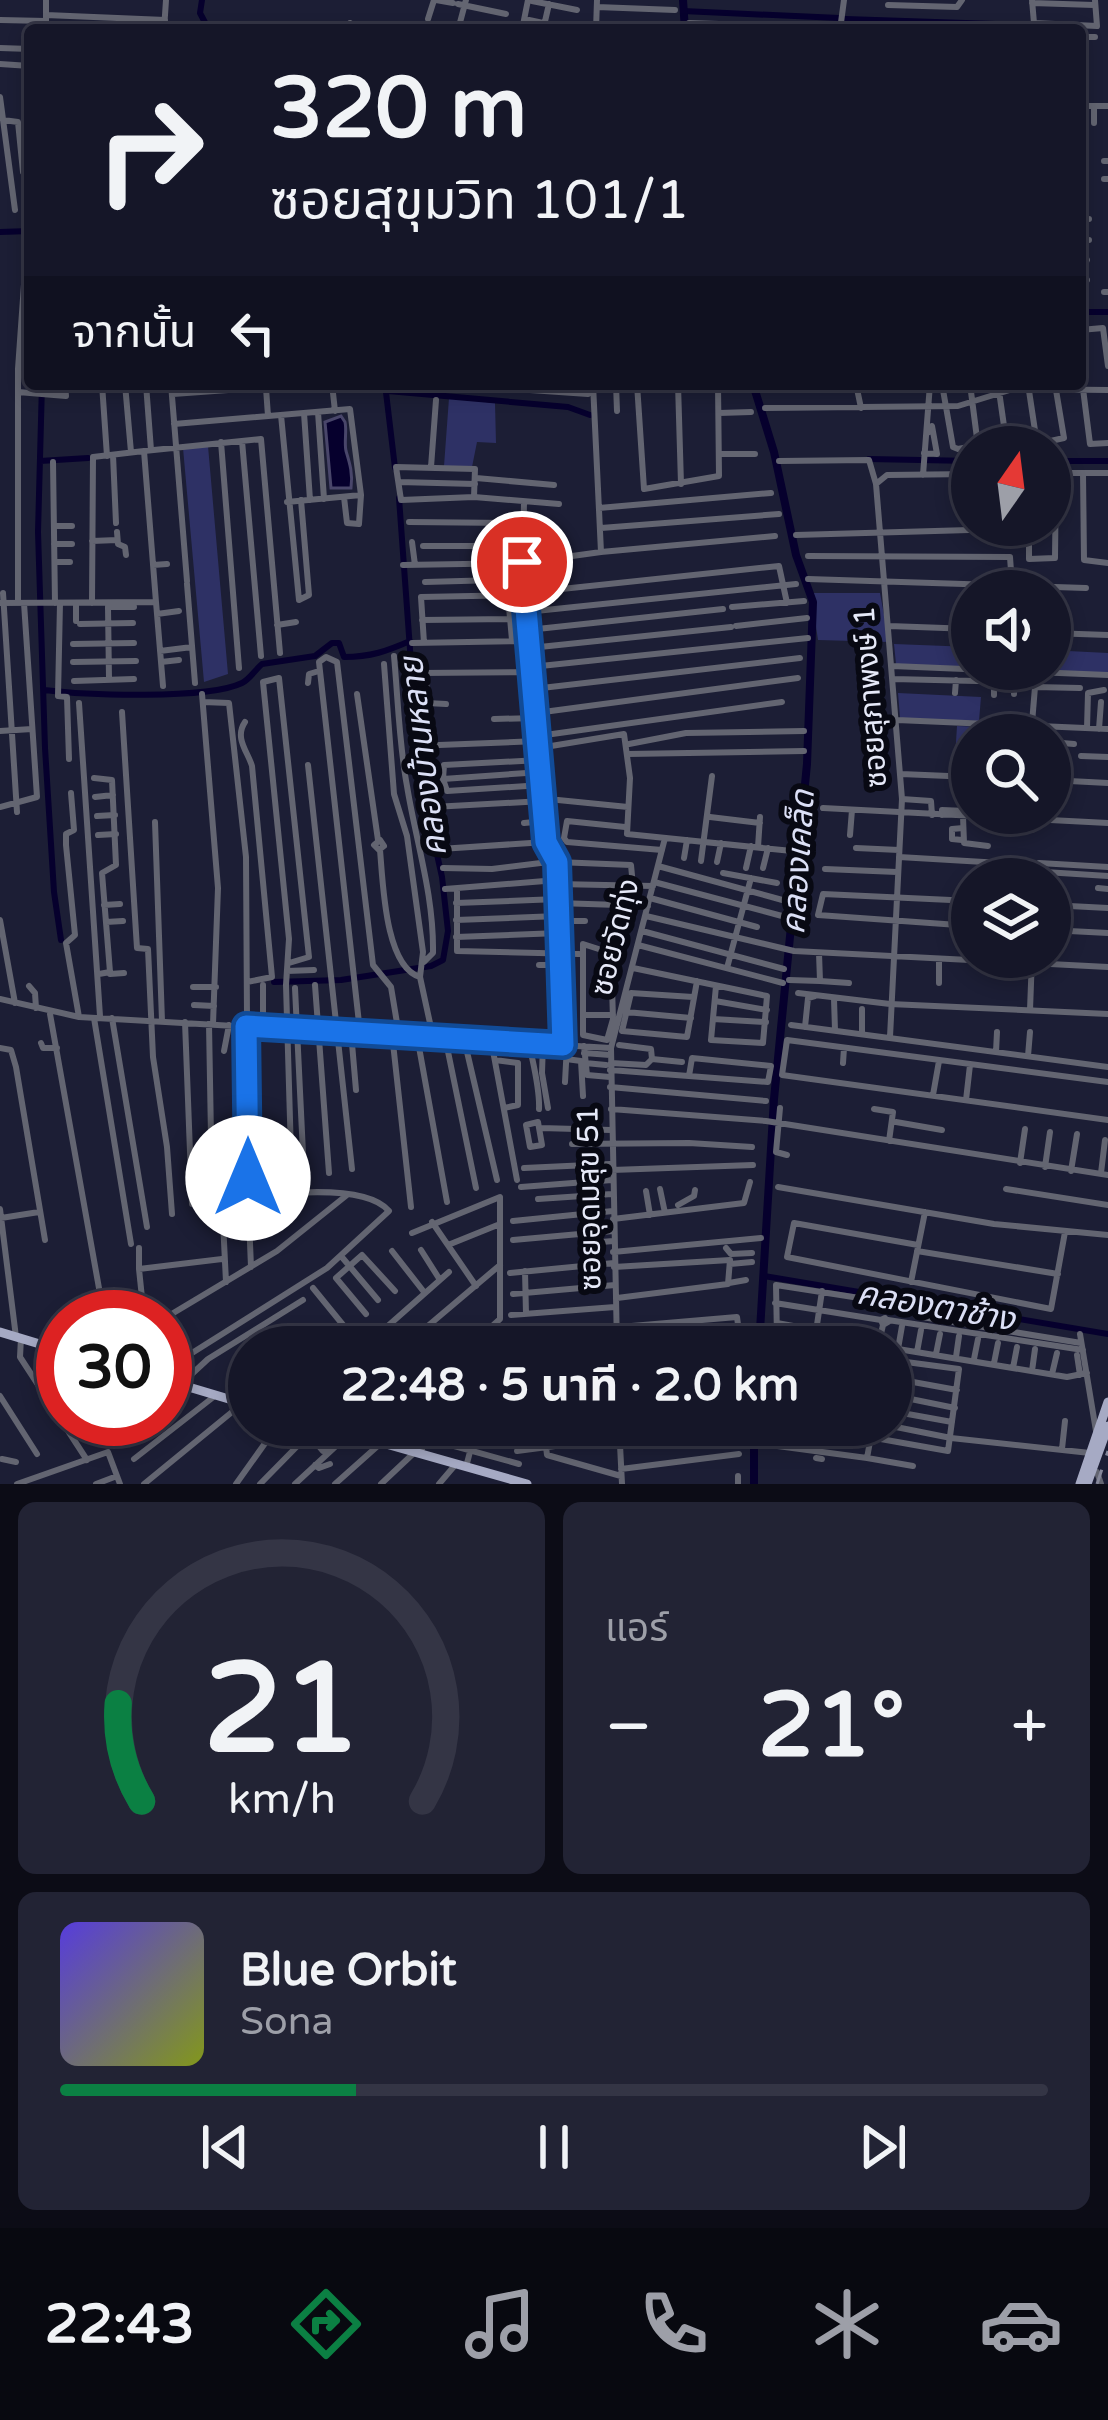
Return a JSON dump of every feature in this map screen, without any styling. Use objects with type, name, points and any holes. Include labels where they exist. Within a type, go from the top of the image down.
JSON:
[{"type":"main road","points":[[0,1332],[36,1343]]},
{"type":"main road","points":[[192,1388],[228,1399]]},
{"type":"main road","points":[[1089,1484],[1097,1472],[1108,1402]]},
{"type":"main road","points":[[1089,1484],[1090,1453],[1104,1428]]},
{"type":"main road","points":[[1089,1484],[1104,1428]]},
{"type":"main road","points":[[392,1446],[461,1465],[489,1479],[527,1484]]},
{"type":"street","points":[[46,0],[46,22]]},
{"type":"street","points":[[165,24],[166,0]]},
{"type":"street","points":[[428,19],[435,0],[506,14]]},
{"type":"street","points":[[530,0],[577,10]]},
{"type":"street","points":[[888,5],[958,8],[962,0]]},
{"type":"street","points":[[1055,24],[1034,23],[1032,1],[1095,2],[1097,26],[1086,25]]},
{"type":"street","points":[[545,24],[549,4]]},
{"type":"street","points":[[597,4],[675,10]]},
{"type":"street","points":[[0,20],[165,20]]},
{"type":"street","points":[[529,20],[538,24]]},
{"type":"street","points":[[689,23],[714,24]]},
{"type":"street","points":[[1086,37],[1095,37]]},
{"type":"street","points":[[0,98],[15,210]]},
{"type":"street","points":[[1094,106],[1094,123]]},
{"type":"street","points":[[1086,108],[1108,106]]},
{"type":"street","points":[[3,120],[19,122],[23,172]]},
{"type":"street","points":[[0,807],[17,809],[37,797],[22,603],[18,373],[24,286]]},
{"type":"street","points":[[1086,330],[1104,328],[1108,366]]},
{"type":"street","points":[[18,373],[24,374]]},
{"type":"street","points":[[18,392],[66,396],[66,390]]},
{"type":"street","points":[[103,390],[116,532],[126,555]]},
{"type":"street","points":[[126,390],[131,453]]},
{"type":"street","points":[[146,390],[163,686]]},
{"type":"street","points":[[172,390],[195,683]]},
{"type":"street","points":[[172,394],[219,390]]},
{"type":"street","points":[[266,390],[268,416]]},
{"type":"street","points":[[333,390],[335,411]]},
{"type":"street","points":[[573,390],[588,394]]},
{"type":"street","points":[[593,390],[601,552]]},
{"type":"street","points":[[616,390],[617,411]]},
{"type":"street","points":[[637,390],[641,487],[719,476],[718,390]]},
{"type":"street","points":[[678,390],[681,484]]},
{"type":"street","points":[[857,390],[861,408]]},
{"type":"street","points":[[923,475],[929,390]]},
{"type":"street","points":[[943,390],[951,432]]},
{"type":"street","points":[[971,390],[976,426]]},
{"type":"street","points":[[765,409],[946,406],[974,402],[997,390]]},
{"type":"street","points":[[999,390],[1004,426]]},
{"type":"street","points":[[1028,390],[1037,444],[1064,438],[1056,390]]},
{"type":"street","points":[[1108,390],[1084,390],[1090,444],[1108,443]]},
{"type":"street","points":[[431,466],[436,400]]},
{"type":"street","points":[[318,412],[324,499]]},
{"type":"street","points":[[174,424],[352,412],[361,495],[358,524],[348,524],[344,497]]},
{"type":"street","points":[[719,413],[751,412]]},
{"type":"street","points":[[281,415],[299,600],[309,596],[304,413]]},
{"type":"street","points":[[133,623],[78,619],[92,541],[93,457],[261,439],[280,652]]},
{"type":"street","points":[[242,440],[261,656]]},
{"type":"street","points":[[221,442],[239,668]]},
{"type":"street","points":[[720,454],[755,454]]},
{"type":"street","points":[[779,461],[868,460],[876,484],[887,475],[951,475]]},
{"type":"street","points":[[53,462],[58,696],[67,697],[69,759]]},
{"type":"street","points":[[554,485],[476,477],[431,466],[396,467],[402,500],[474,497],[559,504]]},
{"type":"street","points":[[1071,473],[1108,473]]},
{"type":"street","points":[[1083,473],[1084,560],[1108,563]]},
{"type":"street","points":[[399,482],[476,477]]},
{"type":"street","points":[[474,497],[476,477]]},
{"type":"street","points":[[538,502],[542,484]]},
{"type":"street","name":"ซอยสุภาพงษ์ 1","points":[[876,484],[902,799],[890,1037]]},
{"type":"street","points":[[599,508],[771,494]]},
{"type":"street","points":[[286,502],[361,495]]},
{"type":"street","points":[[524,502],[524,594],[546,842],[557,862],[560,954],[552,978]]},
{"type":"street","points":[[601,528],[779,514]]},
{"type":"street","points":[[409,522],[523,523]]},
{"type":"street","points":[[54,526],[72,526]]},
{"type":"street","points":[[796,535],[951,530]]},
{"type":"street","points":[[92,541],[116,532]]},
{"type":"street","points":[[403,566],[498,563],[775,536]]},
{"type":"street","points":[[412,542],[415,565]]},
{"type":"street","points":[[54,544],[72,544]]},
{"type":"street","points":[[423,546],[522,546]]},
{"type":"street","points":[[1029,546],[1029,559],[1056,556],[1056,546]]},
{"type":"street","points":[[808,556],[1010,556],[1011,570]]},
{"type":"street","points":[[55,562],[70,562]]},
{"type":"street","points":[[424,582],[496,580],[498,563]]},
{"type":"street","points":[[153,565],[167,564]]},
{"type":"street","points":[[424,643],[422,597],[508,596],[779,566],[787,603]]},
{"type":"street","points":[[808,579],[951,582]]},
{"type":"street","points":[[526,612],[796,584]]},
{"type":"street","points":[[1071,587],[1086,588]]},
{"type":"street","points":[[126,594],[133,596],[134,605]]},
{"type":"street","points":[[508,596],[512,642]]},
{"type":"street","points":[[17,809],[2,600],[134,605]]},
{"type":"street","points":[[83,604],[108,607],[156,602]]},
{"type":"street","points":[[412,643],[529,644],[804,618],[802,602],[528,630]]},
{"type":"street","points":[[108,607],[109,679]]},
{"type":"street","points":[[157,614],[178,611]]},
{"type":"street","points":[[676,615],[678,632]]},
{"type":"street","points":[[422,620],[511,619]]},
{"type":"street","points":[[278,625],[296,622]]},
{"type":"street","points":[[889,626],[951,628]]},
{"type":"street","points":[[1071,634],[1108,635]]},
{"type":"street","points":[[428,714],[423,672],[532,670],[808,638]]},
{"type":"street","points":[[73,644],[134,643]]},
{"type":"street","points":[[146,647],[192,647]]},
{"type":"street","points":[[394,656],[406,784],[431,918],[433,953],[417,969]]},
{"type":"street","points":[[308,683],[309,674],[326,657],[337,662],[376,971],[391,987],[411,1207]]},
{"type":"street","points":[[533,689],[800,658]]},
{"type":"street","points":[[161,662],[179,660]]},
{"type":"street","points":[[73,662],[136,661]]},
{"type":"street","points":[[384,664],[394,794],[407,836],[417,969],[433,1037]]},
{"type":"street","points":[[8,667],[28,666]]},
{"type":"street","points":[[892,666],[1108,675]]},
{"type":"street","points":[[319,667],[356,986],[356,1090]]},
{"type":"street","points":[[494,719],[798,678]]},
{"type":"street","points":[[74,681],[134,679]]},
{"type":"street","points":[[287,974],[309,957],[281,680],[272,679],[263,682],[282,876],[291,1153]]},
{"type":"street","points":[[893,679],[951,680]]},
{"type":"street","points":[[937,680],[937,692]]},
{"type":"street","points":[[1033,714],[1035,686],[1080,688]]},
{"type":"street","points":[[1014,694],[1015,690]]},
{"type":"street","points":[[1087,728],[1089,691],[1104,690]]},
{"type":"street","points":[[358,694],[394,952],[417,969]]},
{"type":"street","points":[[210,1172],[248,1171],[246,857],[229,703],[202,698],[218,888],[211,1024],[210,1172],[212,1193]]},
{"type":"street","points":[[538,741],[560,733],[782,702]]},
{"type":"street","points":[[1071,727],[1104,729],[1101,702]]},
{"type":"street","points":[[79,703],[99,974],[97,1018],[142,1290]]},
{"type":"street","points":[[427,704],[446,704]]},
{"type":"street","points":[[122,712],[136,948],[148,950],[172,1214]]},
{"type":"street","points":[[597,716],[598,727]]},
{"type":"street","points":[[897,720],[951,722]]},
{"type":"street","points":[[244,722],[242,743],[252,766],[272,977],[248,982]]},
{"type":"street","points":[[0,731],[32,729]]},
{"type":"street","points":[[628,750],[635,741],[686,733],[804,731]]},
{"type":"street","points":[[439,745],[622,734],[628,750],[627,834],[792,851]]},
{"type":"street","points":[[628,750],[804,751]]},
{"type":"street","points":[[1081,756],[1108,757]]},
{"type":"street","points":[[540,760],[446,765],[442,779],[447,791],[542,785]]},
{"type":"street","points":[[308,765],[352,1169]]},
{"type":"street","points":[[442,779],[541,772]]},
{"type":"street","points":[[901,774],[951,776]]},
{"type":"street","points":[[701,860],[712,776]]},
{"type":"street","points":[[94,778],[112,778],[115,814],[116,865],[102,874],[110,974]]},
{"type":"street","points":[[273,782],[291,780]]},
{"type":"street","points":[[1071,781],[1108,783]]},
{"type":"street","points":[[607,805],[609,792]]},
{"type":"street","points":[[71,793],[74,831],[66,834],[66,845],[75,935],[66,943],[79,1017]]},
{"type":"street","points":[[95,797],[113,795]]},
{"type":"street","points":[[902,799],[931,801],[938,813]]},
{"type":"street","points":[[558,800],[628,807]]},
{"type":"street","points":[[432,816],[433,807],[543,801]]},
{"type":"street","points":[[823,808],[951,814]]},
{"type":"street","points":[[850,835],[852,810]]},
{"type":"street","points":[[97,816],[115,814]]},
{"type":"street","points":[[708,817],[760,820],[746,868]]},
{"type":"street","points":[[1071,820],[1108,823]]},
{"type":"street","points":[[524,823],[545,821]]},
{"type":"street","points":[[626,827],[569,821],[565,831],[567,842],[621,842],[662,850]]},
{"type":"street","points":[[155,822],[161,1021]]},
{"type":"street","points":[[98,836],[116,834]]},
{"type":"street","points":[[952,834],[952,838],[988,846]]},
{"type":"street","name":"ซอยวัดทุ่ง","points":[[611,1060],[665,838]]},
{"type":"street","points":[[684,858],[686,840]]},
{"type":"street","points":[[440,849],[546,842]]},
{"type":"street","points":[[717,862],[721,843]]},
{"type":"street","points":[[454,848],[454,868]]},
{"type":"street","points":[[764,868],[768,848]]},
{"type":"street","points":[[856,848],[951,860]]},
{"type":"street","points":[[443,868],[557,862],[632,865],[633,886]]},
{"type":"street","points":[[658,866],[786,901]]},
{"type":"street","points":[[1071,869],[1108,867]]},
{"type":"street","points":[[825,868],[897,872]]},
{"type":"street","points":[[1085,870],[1108,876]]},
{"type":"street","points":[[723,873],[777,883]]},
{"type":"street","points":[[282,876],[300,874]]},
{"type":"street","points":[[727,968],[751,878]]},
{"type":"street","points":[[445,889],[557,882],[654,884],[782,916]]},
{"type":"street","points":[[1098,888],[1108,889]]},
{"type":"street","points":[[457,889],[456,950],[578,954]]},
{"type":"street","points":[[951,901],[823,894],[819,905],[821,918],[951,925]]},
{"type":"street","points":[[456,903],[649,902],[757,927]]},
{"type":"street","points":[[104,905],[120,904]]},
{"type":"street","points":[[1071,906],[1108,908]]},
{"type":"street","points":[[646,916],[791,950],[951,960]]},
{"type":"street","points":[[0,920],[15,1003]]},
{"type":"street","points":[[456,920],[585,921]]},
{"type":"street","points":[[106,922],[123,921]]},
{"type":"street","points":[[642,931],[784,969]]},
{"type":"street","points":[[1071,931],[1108,933]]},
{"type":"street","points":[[456,937],[559,933]]},
{"type":"street","points":[[581,945],[610,951],[610,1011],[605,1040],[584,1037],[581,945]]},
{"type":"street","points":[[638,945],[786,982],[849,983]]},
{"type":"street","points":[[819,953],[820,981]]},
{"type":"street","points":[[939,960],[940,983]]},
{"type":"street","points":[[611,976],[647,962],[653,970],[767,996],[763,1042],[712,1041],[716,986]]},
{"type":"street","points":[[539,965],[555,965]]},
{"type":"street","points":[[555,965],[565,1082]]},
{"type":"street","points":[[1071,965],[1108,968]]},
{"type":"street","points":[[287,974],[314,970]]},
{"type":"street","points":[[99,974],[124,973]]},
{"type":"street","points":[[1030,1010],[1031,978]]},
{"type":"street","points":[[693,997],[631,994],[622,1028],[626,1033],[687,1037],[697,981]]},
{"type":"street","points":[[640,993],[641,982]]},
{"type":"street","points":[[832,997],[833,982]]},
{"type":"street","points":[[263,985],[263,1026]]},
{"type":"street","points":[[315,985],[329,1173]]},
{"type":"street","points":[[28,986],[35,993],[36,1009]]},
{"type":"street","points":[[193,987],[216,987]]},
{"type":"street","points":[[295,988],[304,1174]]},
{"type":"street","points":[[798,993],[890,1004],[1108,1014]]},
{"type":"street","points":[[805,1027],[809,996],[834,999],[835,1030]]},
{"type":"street","points":[[0,999],[79,1017],[565,1045],[688,1076],[770,1082],[770,1064],[696,1058],[689,1062],[688,1076]]},
{"type":"street","points":[[715,1001],[769,1010]]},
{"type":"street","points":[[194,1005],[214,1006]]},
{"type":"street","points":[[862,1009],[862,1034]]},
{"type":"street","points":[[584,1015],[610,1011]]},
{"type":"street","points":[[50,1012],[99,1290]]},
{"type":"street","points":[[626,1012],[691,1018]]},
{"type":"street","points":[[112,1018],[147,1227]]},
{"type":"street","points":[[712,1019],[766,1022]]},
{"type":"street","points":[[185,1022],[193,1204]]},
{"type":"street","points":[[224,1051],[229,1024]]},
{"type":"street","points":[[791,1025],[1108,1067]]},
{"type":"street","points":[[996,1052],[998,1032]]},
{"type":"street","points":[[1028,1057],[1030,1032]]},
{"type":"street","points":[[417,1036],[447,1202]]},
{"type":"street","points":[[445,1037],[476,1188]]},
{"type":"street","points":[[464,1039],[497,1180]]},
{"type":"street","points":[[491,1040],[519,1184],[612,1180]]},
{"type":"street","points":[[1108,1082],[786,1041],[782,1076],[886,1086],[1108,1120]]},
{"type":"street","points":[[529,1042],[543,1109],[543,1043]]},
{"type":"street","points":[[40,1043],[43,1048],[57,1048]]},
{"type":"street","points":[[0,1048],[10,1050],[16,1067],[45,1240]]},
{"type":"street","points":[[843,1064],[844,1048]]},
{"type":"street","points":[[584,1050],[586,1075],[611,1060],[651,1049],[652,1059]]},
{"type":"street","points":[[409,1057],[420,1055]]},
{"type":"street","points":[[566,1059],[580,1061],[583,1096]]},
{"type":"street","points":[[611,1060],[646,1065],[652,1059]]},
{"type":"street","points":[[652,1059],[682,1062]]},
{"type":"street","points":[[495,1060],[518,1063],[518,1105],[503,1108]]},
{"type":"street","name":"ซอยอุดมสุข 51","points":[[611,1060],[616,1326]]},
{"type":"street","points":[[933,1096],[939,1061]]},
{"type":"street","points":[[966,1100],[970,1065]]},
{"type":"street","points":[[610,1087],[766,1101]]},
{"type":"street","points":[[780,1108],[776,1152],[787,1155]]},
{"type":"street","points":[[611,1109],[766,1121],[1104,1175],[1106,1141]]},
{"type":"street","points":[[874,1109],[893,1112],[889,1141]]},
{"type":"street","points":[[389,1122],[403,1120]]},
{"type":"street","points":[[896,1122],[942,1130]]},
{"type":"street","points":[[916,1145],[918,1126]]},
{"type":"street","points":[[541,1128],[611,1130]]},
{"type":"street","points":[[1020,1163],[1025,1129]]},
{"type":"street","points":[[1045,1167],[1050,1132]]},
{"type":"street","points":[[1071,1171],[1077,1134]]},
{"type":"street","points":[[390,1146],[405,1144]]},
{"type":"street","points":[[572,1144],[752,1147]]},
{"type":"street","points":[[524,1168],[753,1165]]},
{"type":"street","points":[[679,1208],[746,1203],[750,1182]]},
{"type":"street","points":[[778,1187],[1108,1235]]},
{"type":"street","points":[[660,1189],[664,1214]]},
{"type":"street","points":[[1006,1189],[1108,1205]]},
{"type":"street","points":[[676,1190],[679,1208]]},
{"type":"street","points":[[513,1221],[664,1214],[679,1208],[695,1190]]},
{"type":"street","points":[[646,1191],[650,1215]]},
{"type":"street","points":[[192,1302],[251,1267],[350,1193]]},
{"type":"street","points":[[192,1353],[341,1256],[389,1211],[378,1200],[350,1193],[222,1201],[226,1282]]},
{"type":"street","points":[[538,1198],[612,1194]]},
{"type":"street","points":[[412,1233],[500,1197],[498,1325],[504,1326]]},
{"type":"street","points":[[41,1212],[1,1214],[20,1357],[87,1460]]},
{"type":"street","points":[[911,1282],[925,1212]]},
{"type":"street","points":[[249,1219],[251,1267]]},
{"type":"street","points":[[432,1222],[476,1286]]},
{"type":"street","points":[[447,1245],[500,1223]]},
{"type":"street","points":[[1058,1274],[792,1225],[790,1261],[1051,1309],[1058,1274],[1065,1232]]},
{"type":"street","points":[[513,1240],[613,1231]]},
{"type":"street","points":[[614,1252],[727,1245],[761,1238]]},
{"type":"street","points":[[590,1243],[613,1241]]},
{"type":"street","points":[[727,1245],[731,1254],[752,1258],[730,1268]]},
{"type":"street","points":[[666,1247],[667,1262]]},
{"type":"street","points":[[421,1250],[440,1280]]},
{"type":"street","points":[[392,1251],[424,1292]]},
{"type":"street","points":[[366,1314],[336,1279],[349,1266],[364,1255],[395,1291]]},
{"type":"street","points":[[341,1256],[378,1300]]},
{"type":"street","points":[[510,1273],[728,1257],[729,1282]]},
{"type":"street","points":[[140,1269],[222,1259]]},
{"type":"street","points":[[429,1326],[500,1265]]},
{"type":"street","points":[[525,1271],[526,1314]]},
{"type":"street","points":[[387,1326],[449,1272]]},
{"type":"street","points":[[288,1276],[296,1288]]},
{"type":"street","points":[[512,1316],[746,1280]]},
{"type":"street","points":[[513,1294],[615,1285]]},
{"type":"street","points":[[777,1326],[776,1285],[910,1306]]},
{"type":"street","points":[[313,1288],[342,1326]]},
{"type":"street","points":[[816,1326],[822,1291]]},
{"type":"street","points":[[192,1373],[303,1300]]},
{"type":"street","points":[[883,1326],[886,1301]]},
{"type":"street","points":[[775,1303],[1080,1346]]},
{"type":"street","points":[[916,1316],[1080,1346]]},
{"type":"street","points":[[637,1326],[738,1317],[739,1326]]},
{"type":"street","points":[[679,1322],[679,1326]]},
{"type":"street","points":[[777,1323],[797,1326]]},
{"type":"street","points":[[917,1352],[921,1330]]},
{"type":"street","points":[[936,1354],[940,1334]]},
{"type":"street","points":[[956,1357],[959,1336]]},
{"type":"street","points":[[974,1359],[978,1339]]},
{"type":"street","points":[[994,1364],[998,1342]]},
{"type":"street","points":[[1013,1368],[1017,1346]]},
{"type":"street","points":[[1080,1346],[1083,1374],[1104,1428]]},
{"type":"street","points":[[1032,1371],[1035,1349]]},
{"type":"street","points":[[912,1353],[974,1359],[1052,1375],[1083,1374]]},
{"type":"street","points":[[1052,1375],[1057,1353]]},
{"type":"street","points":[[912,1360],[958,1369],[947,1451],[912,1444]]},
{"type":"street","points":[[912,1382],[957,1390]]},
{"type":"street","points":[[134,1459],[216,1395]]},
{"type":"street","points":[[0,1396],[37,1454]]},
{"type":"street","points":[[912,1399],[955,1408]]},
{"type":"street","points":[[912,1415],[953,1422]]},
{"type":"street","points":[[144,1484],[228,1418]]},
{"type":"street","points":[[1062,1449],[1065,1420]]},
{"type":"street","points":[[912,1430],[1090,1453]]},
{"type":"street","points":[[236,1484],[263,1446]]},
{"type":"street","points":[[260,1484],[297,1446]]},
{"type":"street","points":[[295,1484],[332,1446]]},
{"type":"street","points":[[335,1484],[378,1446]]},
{"type":"street","points":[[381,1484],[421,1446]]},
{"type":"street","points":[[455,1446],[519,1464]]},
{"type":"street","points":[[439,1484],[461,1465],[471,1446]]},
{"type":"street","points":[[517,1451],[562,1446]]},
{"type":"street","points":[[620,1446],[621,1476]]},
{"type":"street","points":[[774,1446],[821,1458],[867,1458],[913,1466]]},
{"type":"street","points":[[867,1458],[869,1446]]},
{"type":"street","points":[[546,1448],[547,1456],[621,1476],[739,1454]]},
{"type":"street","points":[[16,1484],[108,1452],[118,1480],[96,1484]]},
{"type":"street","points":[[1,1458],[16,1462]]},
{"type":"street","points":[[316,1465],[330,1464]]},
{"type":"shaded area","points":[[449,398],[495,403],[496,443],[477,442],[472,467],[444,466]]},
{"type":"shaded area","points":[[341,416],[346,425],[351,488],[331,488],[325,422]]},
{"type":"shaded area","points":[[208,446],[228,674],[204,682],[183,448]]},
{"type":"shaded area","points":[[811,593],[880,593],[889,642],[818,640]]},
{"type":"shaded area","points":[[894,644],[951,646],[951,667],[896,664]]},
{"type":"shaded area","points":[[1071,651],[1108,653],[1108,673],[1071,672]]},
{"type":"shaded area","points":[[898,693],[981,697],[980,714],[951,714],[951,720],[900,718]]},
{"type":"waterway","name":"คลองบ้านหลาย","points":[[202,0],[200,13],[206,24]]},
{"type":"waterway","name":"คลองเคล็ด","points":[[683,0],[685,24]]},
{"type":"waterway","points":[[683,11],[839,18]]},
{"type":"waterway","points":[[845,19],[998,24]]},
{"type":"waterway","points":[[0,232],[24,231]]},
{"type":"waterway","points":[[1086,312],[1108,312]]},
{"type":"waterway","points":[[42,390],[38,532],[45,748],[61,940]]},
{"type":"waterway","name":"คลองบ้านหลาย","points":[[386,390],[395,468]]},
{"type":"waterway","name":"คลองเคล็ด","points":[[755,390],[796,555],[813,602],[807,764],[774,1099],[760,1326]]},
{"type":"waterway","points":[[388,391],[568,407],[590,415]]},
{"type":"waterway","points":[[40,461],[88,458]]},
{"type":"waterway","points":[[869,459],[951,461]]},
{"type":"waterway","points":[[1071,461],[1108,461]]},
{"type":"waterway","name":"คลองบ้านหลาย","points":[[274,982],[341,980],[443,960],[448,931],[442,877],[419,773],[399,498]]},
{"type":"waterway","points":[[44,690],[202,692],[242,683],[262,664],[315,656],[332,643],[339,643],[344,657],[378,653],[410,641]]},
{"type":"waterway","name":"คลองตาช้าง","points":[[764,1276],[1108,1334]]},
{"type":"waterway","name":"คลองเคล็ด","points":[[754,1446],[754,1484]]},
{"type":"railway","points":[[1097,1484],[1108,1451]]},
{"type":"route","points":[[248,1178],[246,1026],[563,1045],[557,862],[546,842],[522,562]]}]
